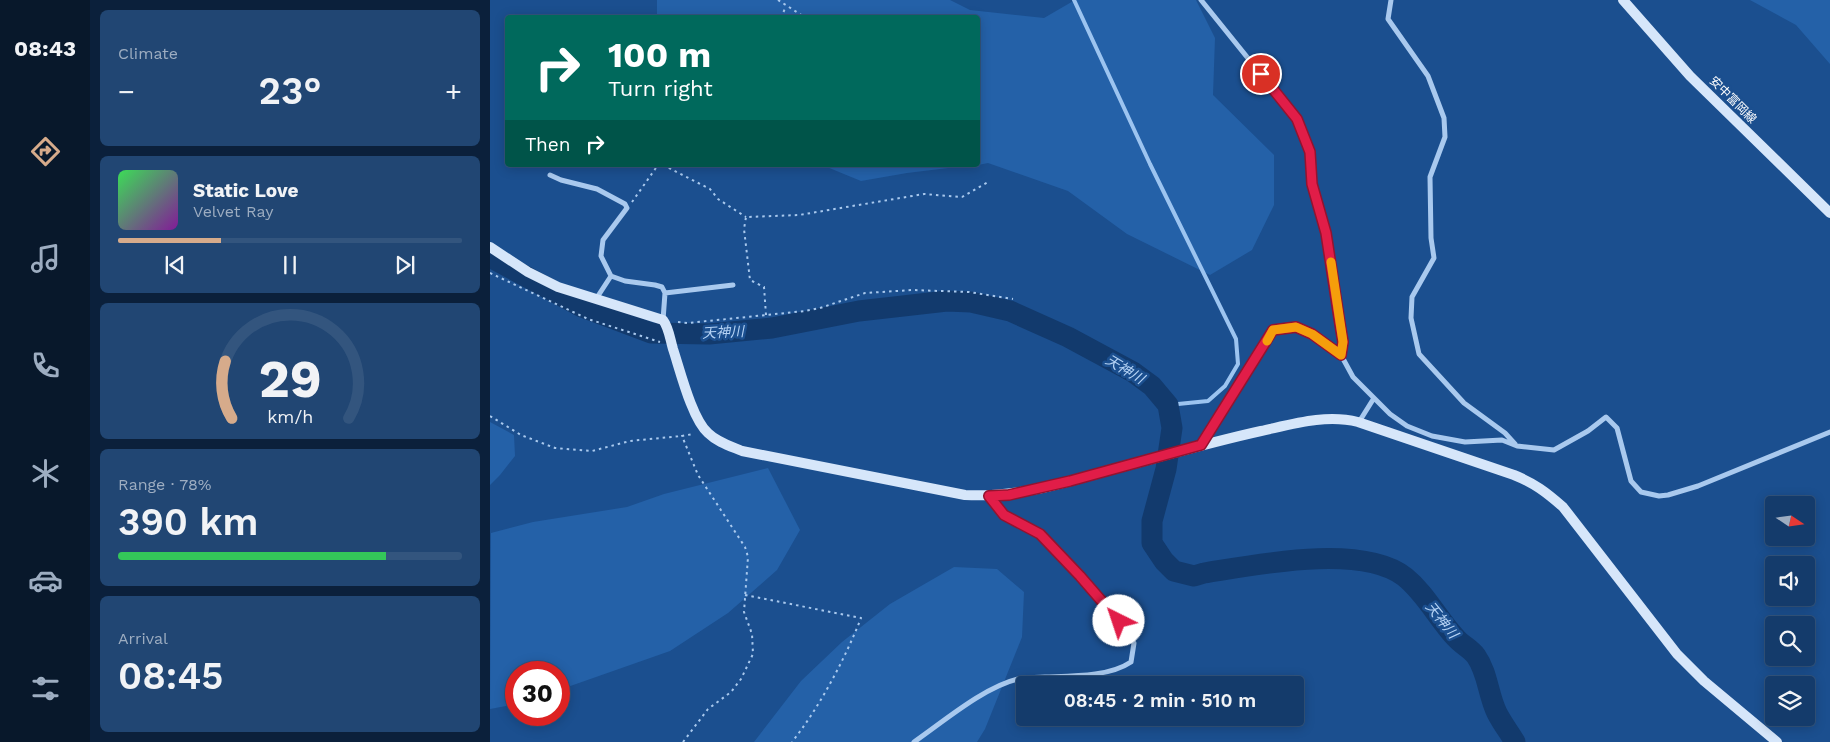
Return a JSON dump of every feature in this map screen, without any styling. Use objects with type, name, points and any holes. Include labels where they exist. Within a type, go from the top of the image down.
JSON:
[{"type":"street","points":[[1202,0],[1297,119],[1310,152],[1312,184],[1326,233],[1343,342],[1341,355]]},
{"type":"street","points":[[1391,0],[1388,19],[1428,76],[1444,118],[1446,137],[1430,177],[1431,238],[1434,258],[1412,297],[1411,318],[1419,354],[1464,403],[1505,433],[1517,446]]},
{"type":"street","name":"安中富岡線","points":[[1624,0],[1690,76],[1830,213]]},
{"type":"street","points":[[550,175],[561,180],[597,189],[625,204],[627,208],[604,240],[602,256],[611,276],[625,281],[655,285],[662,288],[665,293],[665,322],[695,414],[706,432],[714,439],[742,451],[965,495],[989,496],[1035,490],[1201,445],[1312,420],[1331,419],[1358,422],[1514,475],[1544,490],[1562,507],[1677,654],[1704,681],[1777,742]]},
{"type":"street","points":[[490,247],[528,272],[558,287],[665,322]]},
{"type":"street","points":[[596,299],[611,276]]},
{"type":"street","points":[[665,293],[733,285]]},
{"type":"street","points":[[1201,445],[1273,330],[1296,327],[1312,334],[1341,355],[1353,377],[1390,414],[1407,426],[1432,436],[1465,442],[1502,440],[1517,446],[1554,450],[1588,431],[1606,418],[1616,428],[1631,480],[1641,492],[1659,496],[1698,486],[1830,432]]},
{"type":"street","points":[[1358,422],[1374,398]]},
{"type":"street","points":[[914,742],[976,699],[1007,682],[1021,678],[1108,672],[1124,667],[1131,662],[1134,643],[1119,621],[1040,534],[1004,515],[989,496]]},
{"type":"path","points":[[778,0],[801,15]]},
{"type":"path","points":[[782,15],[786,5]]},
{"type":"path","points":[[627,208],[657,167]]},
{"type":"path","points":[[667,167],[710,189],[718,199],[746,217],[799,214],[924,194],[962,197],[988,182]]},
{"type":"path","points":[[746,217],[744,229],[750,280],[764,287],[766,315]]},
{"type":"path","points":[[490,273],[588,319],[671,344]]},
{"type":"path","points":[[665,322],[688,323],[820,308],[865,293],[874,292],[912,290],[968,292],[1012,299]]},
{"type":"path","points":[[490,416],[521,435],[555,448],[592,451],[630,441],[706,432]]},
{"type":"path","points":[[682,436],[698,475],[744,547],[748,557],[744,612],[752,634],[753,654],[731,692],[708,709],[683,742]]},
{"type":"path","points":[[744,595],[861,618],[852,641],[829,684],[792,742]]},
{"type":"shaded area","points":[[657,0],[950,0],[970,10],[1044,18],[1075,0],[1196,0],[1215,38],[1213,95],[1274,155],[1274,205],[1252,250],[1210,275],[1127,234],[1068,191],[988,163],[980,165],[980,15],[657,15]]},
{"type":"shaded area","points":[[1750,0],[1830,0],[1830,64],[1796,25]]},
{"type":"shaded area","points":[[827,167],[956,167],[907,173],[861,181]]},
{"type":"shaded area","points":[[490,422],[514,435],[515,456],[490,485]]},
{"type":"shaded area","points":[[768,468],[800,530],[777,570],[728,613],[670,651],[570,686],[570,661],[505,661],[505,706],[490,709],[491,533],[533,522],[627,507],[664,494]]},
{"type":"shaded area","points":[[954,567],[997,569],[1024,592],[1022,637],[985,729],[977,742],[754,742],[801,681],[842,642],[890,604]]},
{"type":"waterway","points":[[1074,0],[1150,164],[1236,339],[1238,364],[1225,386],[1208,401],[1168,405]]},
{"type":"waterway","name":"天神川","points":[[490,257],[582,307],[651,333],[709,334],[772,328],[859,311],[947,301],[971,302],[1010,311],[1068,337],[1133,372],[1152,386],[1168,405],[1172,428],[1166,469],[1152,521],[1152,543],[1164,561],[1174,571],[1194,576],[1251,565],[1307,559],[1362,561],[1386,567],[1405,577],[1426,599],[1458,640],[1476,656],[1483,670],[1497,713],[1515,742]]},
{"type":"slow traffic","points":[[1267,341],[1273,330],[1296,327],[1312,334],[1341,355],[1343,342],[1331,262]]},
{"type":"route","points":[[1119,621],[1040,534],[1004,515],[989,496],[1009,495],[1035,490],[1201,445],[1273,330],[1296,327],[1312,334],[1341,355],[1343,342],[1326,233],[1312,184],[1310,152],[1297,119],[1261,74]]}]
